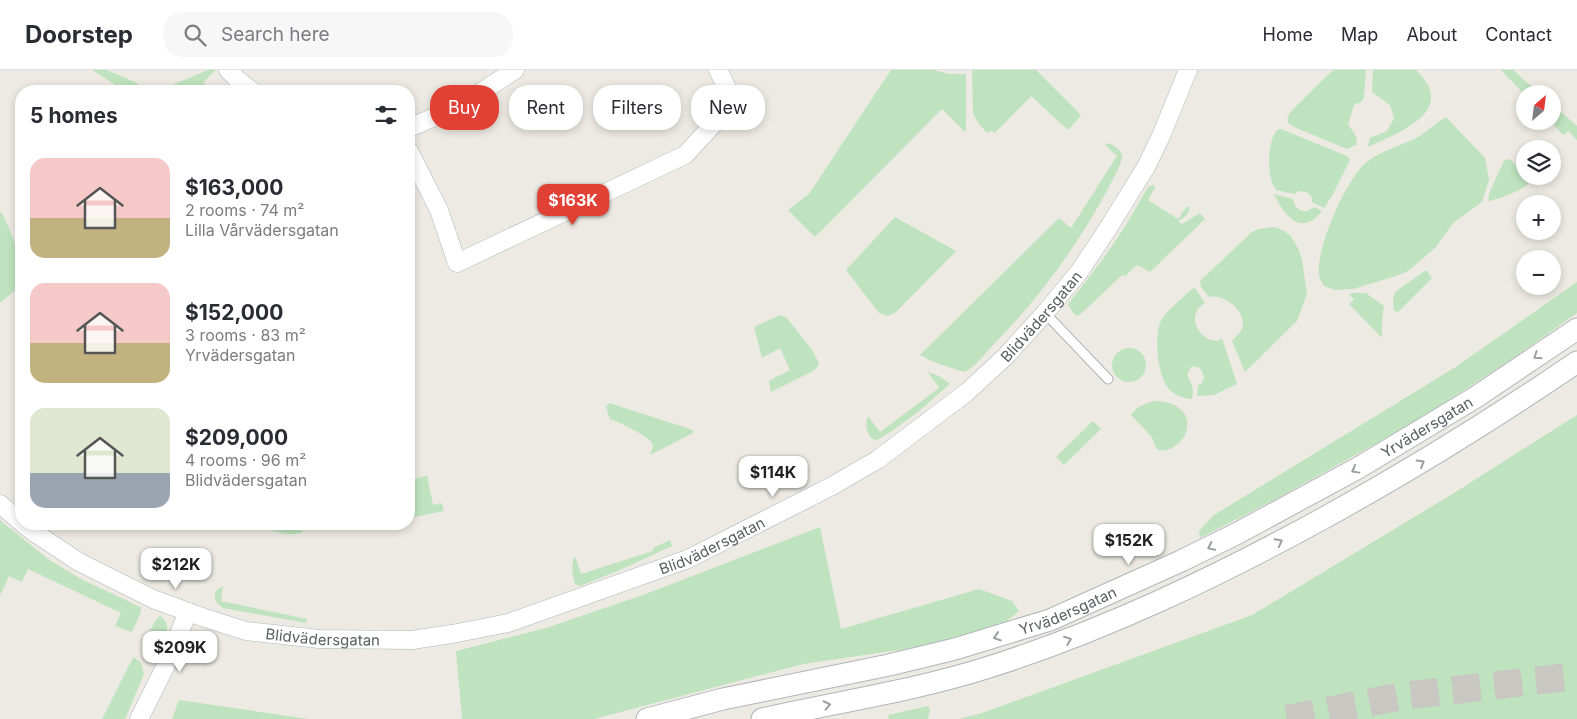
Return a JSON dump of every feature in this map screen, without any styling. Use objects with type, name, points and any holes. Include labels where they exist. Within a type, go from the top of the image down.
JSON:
[{"type":"street","points":[[228,70],[244,85]]},
{"type":"street","points":[[415,125],[458,107],[514,70]]},
{"type":"street","points":[[415,162],[438,210],[456,263],[685,155],[734,102],[718,70]]},
{"type":"street","name":"Blidvädersgatan","points":[[31,530],[79,562],[153,599],[246,631],[319,639],[403,640],[452,634],[508,623],[688,559],[832,486],[877,460],[967,392],[1006,356],[1079,272],[1107,230],[1146,167],[1188,70]]},
{"type":"street","name":"Yrvädersgatan","points":[[647,719],[723,700],[955,649],[1050,620],[1236,534],[1358,468],[1476,397],[1577,329]]},
{"type":"street","name":"Yrvädersgatan","points":[[762,719],[878,695],[984,669],[1059,643],[1145,607],[1278,543],[1398,476],[1480,426],[1577,362]]},
{"type":"street","name":"Blidvädersgatan","points":[[0,504],[15,517]]},
{"type":"street","points":[[139,719],[166,665],[188,612]]},
{"type":"lane","points":[[1045,313],[1108,379]]},
{"type":"green space","points":[[92,70],[107,70],[140,85],[114,84]]},
{"type":"green space","points":[[208,70],[216,70],[203,82],[206,85],[172,85]]},
{"type":"green space","points":[[891,70],[934,70],[949,74],[966,74],[966,130],[965,132],[942,109],[815,237],[788,210],[809,194]]},
{"type":"green space","points":[[972,70],[1036,70],[1081,115],[1068,130],[1031,96],[995,133],[991,131],[987,133],[973,114]]},
{"type":"green space","points":[[1333,70],[1366,70],[1364,98],[1361,102],[1354,105],[1348,124],[1357,138],[1356,145],[1347,149],[1294,127],[1288,121],[1292,110]]},
{"type":"green space","points":[[1373,70],[1416,70],[1428,84],[1431,97],[1428,108],[1409,127],[1368,147],[1370,138],[1387,131],[1394,118],[1390,105],[1372,92]]},
{"type":"green space","points":[[1501,70],[1513,70],[1530,85],[1516,86]]},
{"type":"green space","points":[[1561,112],[1577,126],[1577,140],[1568,131],[1563,135],[1558,130],[1561,130]]},
{"type":"green space","points":[[1446,117],[1485,158],[1489,180],[1482,202],[1453,223],[1435,248],[1408,271],[1353,289],[1335,290],[1324,286],[1319,276],[1322,249],[1334,215],[1350,183],[1359,170],[1373,158],[1418,137]]},
{"type":"green space","points":[[1281,129],[1347,156],[1350,160],[1324,208],[1312,202],[1312,197],[1307,192],[1299,191],[1295,194],[1276,190],[1271,177],[1269,160],[1274,135],[1277,130]]},
{"type":"green space","points":[[1109,143],[1117,148],[1122,159],[1109,187],[1057,270],[1011,326],[976,363],[964,372],[936,363],[920,355],[1059,218],[1071,228],[1117,156],[1105,145]]},
{"type":"green space","points":[[1507,159],[1511,160],[1516,165],[1516,185],[1526,185],[1498,199],[1488,201],[1490,191],[1504,161]]},
{"type":"green space","points":[[1154,185],[1155,188],[1148,200],[1178,219],[1187,206],[1190,208],[1187,215],[1178,221],[1182,224],[1200,213],[1205,219],[1150,272],[1137,265],[1125,276],[1122,275],[1083,312],[1078,316],[1075,315],[1068,305],[1069,303],[1103,259],[1148,187]]},
{"type":"green space","points":[[1274,194],[1293,199],[1299,210],[1307,211],[1314,207],[1322,211],[1307,223],[1300,223],[1288,216]]},
{"type":"green space","points":[[0,212],[15,243],[15,290],[0,303]]},
{"type":"green space","points":[[895,217],[956,251],[896,312],[888,316],[879,313],[846,270]]},
{"type":"green space","points":[[1275,227],[1290,235],[1298,248],[1302,260],[1307,294],[1297,321],[1245,372],[1232,341],[1243,327],[1240,313],[1226,300],[1209,297],[1201,287],[1200,281],[1252,232],[1258,229]]},
{"type":"green space","points":[[1426,270],[1432,278],[1398,312],[1394,311],[1393,300],[1395,292]]},
{"type":"green space","points":[[1577,282],[1577,313],[1515,357],[1415,422],[1272,501],[1200,538],[1199,531],[1214,515],[1454,368]]},
{"type":"green space","points":[[1195,288],[1205,303],[1196,314],[1196,326],[1205,337],[1211,340],[1218,341],[1222,338],[1237,384],[1214,395],[1197,396],[1198,385],[1202,383],[1204,378],[1202,371],[1191,367],[1188,376],[1193,388],[1192,399],[1176,395],[1168,388],[1159,366],[1157,338],[1160,323],[1165,314]]},
{"type":"green space","points":[[1366,293],[1384,306],[1382,338],[1349,304],[1354,299],[1349,294]]},
{"type":"green space","points":[[780,315],[786,317],[812,350],[819,363],[813,371],[771,392],[769,381],[790,370],[780,348],[762,358],[754,327]]},
{"type":"green space","points":[[1129,348],[1141,353],[1146,365],[1141,377],[1129,382],[1117,377],[1112,365],[1117,353]]},
{"type":"green space","points":[[928,372],[939,376],[950,384],[892,431],[877,440],[872,439],[868,434],[868,416],[880,432],[939,388]]},
{"type":"green space","points":[[1155,401],[1176,406],[1184,413],[1186,418],[1187,430],[1182,440],[1172,448],[1165,450],[1157,449],[1151,436],[1131,415],[1142,406]]},
{"type":"green space","points":[[609,403],[690,429],[693,433],[650,455],[653,446],[650,440],[610,419],[606,407]]},
{"type":"green space","points":[[1577,415],[1577,719],[959,719],[982,713],[1252,615],[1454,493]]},
{"type":"green space","points":[[1093,421],[1101,429],[1064,465],[1056,457]]},
{"type":"green space","points":[[427,476],[433,505],[442,503],[444,511],[415,517],[415,479]]},
{"type":"green space","points":[[0,520],[48,559],[81,579],[141,608],[132,632],[115,626],[121,613],[28,569],[22,582],[9,576],[0,596]]},
{"type":"green space","points":[[820,527],[841,629],[979,589],[1012,601],[1019,611],[1007,621],[947,643],[803,664],[594,719],[462,719],[456,651],[546,628],[643,595]]},
{"type":"green space","points":[[270,530],[303,530],[297,534]]},
{"type":"green space","points":[[670,540],[672,546],[580,586],[575,584],[572,570],[575,556],[581,574],[653,551],[653,548]]},
{"type":"green space","points":[[223,586],[221,601],[307,619],[306,623],[223,608],[215,599],[215,591]]},
{"type":"green space","points":[[160,616],[167,624],[166,633],[159,640],[148,642],[151,628]]},
{"type":"green space","points":[[134,657],[141,663],[144,674],[125,719],[102,719],[127,669]]},
{"type":"green space","points":[[179,700],[308,719],[172,719]]},
{"type":"green space","points":[[928,706],[930,709],[928,719],[889,719],[888,715]]},
{"type":"tunnel","points":[[1287,719],[1402,696],[1577,676]]}]
